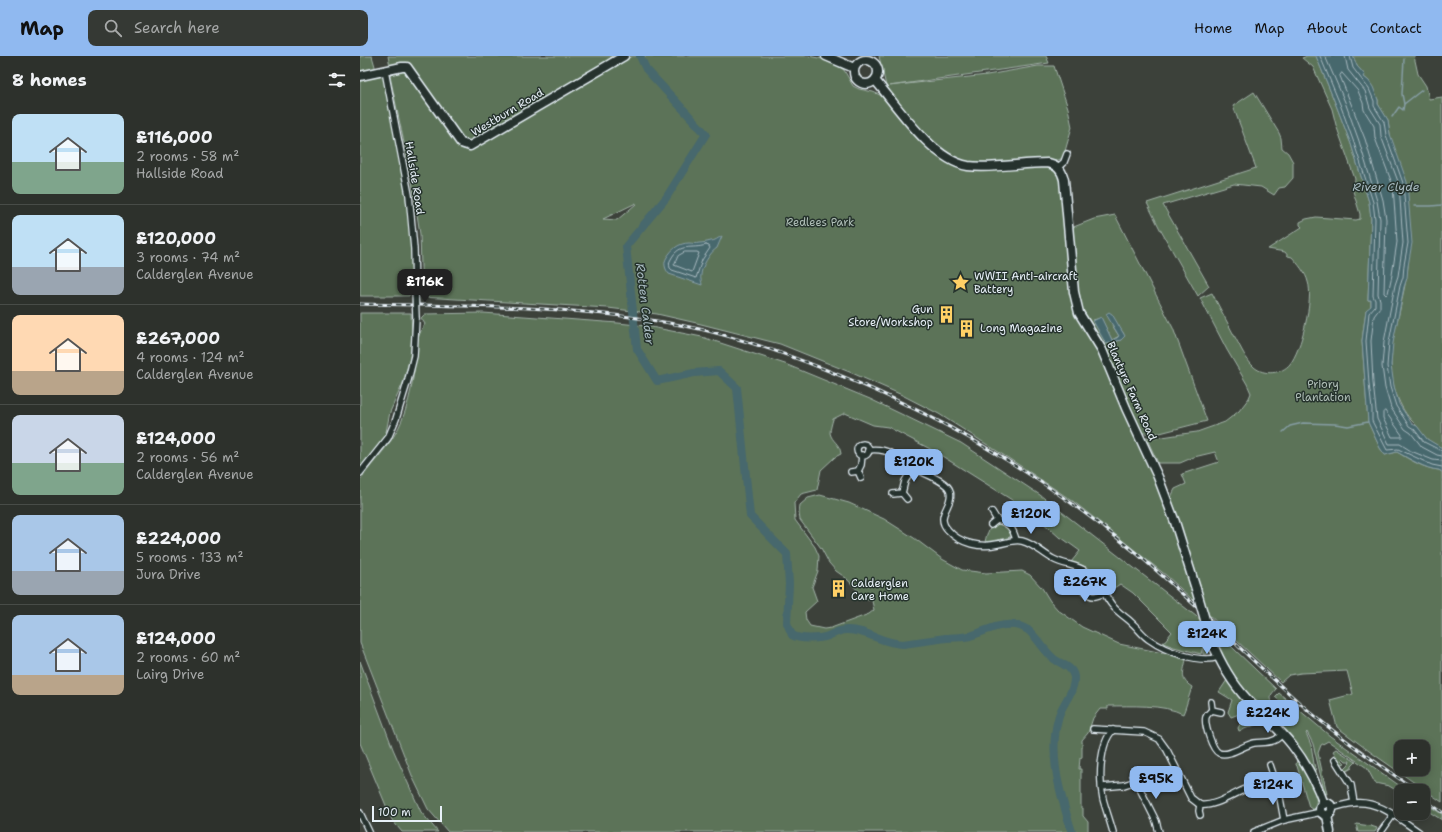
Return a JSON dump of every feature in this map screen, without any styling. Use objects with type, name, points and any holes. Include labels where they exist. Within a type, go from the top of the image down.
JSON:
[{"type":"main road","name":"Westburn Road","points":[[360,76],[402,67],[407,68],[461,143],[470,146],[624,56]]},
{"type":"main road","points":[[826,56],[854,68]]},
{"type":"main road","points":[[872,59],[878,71],[875,80],[867,84],[859,82],[854,76],[854,68],[860,61],[872,59]]},
{"type":"main road","points":[[875,80],[921,136],[954,162],[973,166],[1047,163],[1058,167]]},
{"type":"main road","name":"Blantyre Farm Road","points":[[1058,167],[1064,180],[1074,292],[1078,309],[1102,350],[1128,412],[1156,470],[1171,510],[1211,640],[1218,657],[1230,678],[1241,692],[1282,734],[1307,766],[1317,786],[1330,832]]},
{"type":"main road","points":[[1324,810],[1330,804],[1332,808]]},
{"type":"street","name":"Hallside Road","points":[[360,473],[388,438],[396,419],[414,356],[416,318],[414,249],[409,195],[385,71]]},
{"type":"street","points":[[1058,167],[1064,162],[1067,154]]},
{"type":"street","points":[[862,456],[857,452],[859,445],[865,444],[868,447],[868,450]]},
{"type":"street","points":[[862,456],[867,454],[868,450]]},
{"type":"street","points":[[868,450],[877,450],[894,454],[913,468],[946,485],[950,490],[950,496],[942,519],[944,525],[954,536],[968,543],[980,546],[990,546],[1016,540],[1031,544],[1053,559],[1086,571],[1092,575],[1113,607],[1149,640],[1173,652],[1208,659],[1218,657]]},
{"type":"street","points":[[861,478],[858,471],[861,465],[862,456]]},
{"type":"street","points":[[902,493],[905,480],[913,468]]},
{"type":"street","points":[[851,472],[858,471]]},
{"type":"street","points":[[893,494],[902,493]]},
{"type":"street","points":[[902,493],[907,499]]},
{"type":"street","points":[[992,512],[997,520],[1010,526],[1014,531],[1016,540]]},
{"type":"street","points":[[991,525],[997,520]]},
{"type":"street","points":[[1084,583],[1084,591],[1091,597],[1096,597],[1104,593]]},
{"type":"street","points":[[1076,593],[1084,591]]},
{"type":"street","points":[[1211,702],[1212,710]]},
{"type":"street","points":[[1212,710],[1207,715],[1206,723],[1212,745],[1217,752],[1221,754],[1229,753],[1253,743],[1271,742],[1282,734]]},
{"type":"street","points":[[1212,710],[1221,712]]},
{"type":"street","points":[[1093,729],[1144,732],[1159,740],[1167,750],[1191,797],[1200,805],[1214,804],[1257,785],[1269,784],[1274,786]]},
{"type":"street","points":[[1113,730],[1107,737],[1104,745],[1101,774],[1103,798],[1113,832]]},
{"type":"street","points":[[1335,760],[1351,785],[1354,803]]},
{"type":"street","points":[[1270,765],[1275,780],[1274,786],[1280,797],[1284,820]]},
{"type":"street","points":[[1133,775],[1156,821],[1159,832]]},
{"type":"street","points":[[1102,787],[1124,785],[1136,781]]},
{"type":"street","points":[[1332,808],[1354,803],[1368,803],[1378,806],[1419,832]]},
{"type":"street","points":[[1200,805],[1200,815]]},
{"type":"street","points":[[1254,832],[1284,820],[1324,810]]},
{"type":"street","points":[[360,813],[368,832]]},
{"type":"street","points":[[1381,832],[1393,815]]},
{"type":"green space","points":[[360,56],[372,56],[376,70],[360,73]]},
{"type":"green space","points":[[388,56],[613,56],[592,71],[472,141],[466,141],[462,139],[407,63],[390,66]]},
{"type":"green space","name":"Redlees Park","points":[[632,56],[809,56],[823,59],[844,70],[853,86],[880,95],[912,129],[954,165],[1048,166],[1054,169],[1060,176],[1071,292],[1094,340],[1166,505],[1194,594],[1194,601],[1167,576],[1074,502],[939,414],[902,395],[780,344],[657,314],[608,308],[422,297],[420,234],[412,181],[390,76],[398,71],[407,74],[458,145],[463,149],[470,149]],"holes":[[[636,203],[636,204],[617,220],[603,219]]]},
{"type":"green space","points":[[879,56],[1046,56],[1049,63],[889,86],[987,75],[1038,66],[1054,66],[1068,108],[1072,127],[1063,158],[1058,160],[972,163],[954,158],[926,136],[899,104],[886,86]]},
{"type":"green space","name":"Priory Plantation","points":[[1307,56],[1316,56],[1351,144],[1369,202],[1371,219],[1368,300],[1371,300],[1371,307],[1366,310],[1362,341],[1368,422],[1380,448],[1385,455],[1397,452],[1418,464],[1442,472],[1442,802],[1430,794],[1430,784],[1416,784],[1405,776],[1430,776],[1430,740],[1394,740],[1394,768],[1337,727],[1330,700],[1353,694],[1347,671],[1289,675],[1281,682],[1207,613],[1171,497],[1175,489],[1186,484],[1182,474],[1219,462],[1215,452],[1194,457],[1180,463],[1158,463],[1146,437],[1156,438],[1197,432],[1225,422],[1239,411],[1251,393],[1200,298],[1212,293],[1244,354],[1254,367],[1263,372],[1278,372],[1290,364],[1298,348],[1308,312],[1309,290],[1306,275],[1292,257],[1288,256],[1285,252],[1268,249],[1302,227],[1300,222],[1306,219],[1316,217],[1360,219],[1360,214],[1353,191],[1355,179],[1332,109],[1313,67],[1302,58]]},
{"type":"green space","points":[[1353,56],[1414,56],[1418,74],[1426,86],[1429,99],[1442,97],[1442,448],[1425,437],[1411,420],[1398,399],[1393,383],[1391,358],[1394,335],[1408,266],[1388,120],[1378,104],[1378,100],[1369,81],[1364,77],[1364,74],[1357,66]]},
{"type":"green space","points":[[380,76],[385,80],[408,212],[413,265],[409,296],[360,296],[360,80]]},
{"type":"green space","points":[[1254,92],[1279,133],[1282,148],[1288,153],[1293,162],[1293,178],[1285,187],[1279,188],[1274,195],[1261,187],[1234,184],[1163,205],[1209,286],[1198,296],[1147,203],[1256,168],[1233,106]]},
{"type":"green space","points":[[1115,215],[1173,328],[1207,421],[1160,433],[1140,433],[1078,304],[1071,228],[1094,219]],"holes":[[[1101,318],[1112,340],[1119,336],[1112,325],[1117,324],[1124,334],[1121,340],[1110,343],[1093,320]]]},
{"type":"green space","points":[[360,313],[411,313],[412,336],[410,357],[403,383],[390,412],[385,437],[360,468]]},
{"type":"green space","points":[[483,313],[646,326],[702,337],[785,364],[870,399],[961,443],[1040,495],[1201,620],[1211,649],[1207,654],[1203,654],[1203,646],[1201,654],[1163,643],[1172,632],[1133,593],[1120,584],[1108,592],[1094,572],[1084,566],[1071,562],[1080,551],[1059,537],[1031,512],[934,451],[888,427],[873,425],[845,413],[833,419],[830,431],[832,439],[839,447],[841,454],[835,457],[821,470],[817,490],[801,494],[794,503],[795,520],[815,547],[819,556],[818,571],[812,587],[817,601],[805,612],[806,620],[810,626],[824,629],[831,628],[869,614],[874,610],[872,601],[864,597],[829,563],[821,548],[800,520],[800,505],[808,498],[820,495],[849,503],[884,519],[914,538],[942,559],[962,570],[986,573],[1022,571],[1030,575],[1042,588],[1058,610],[1082,627],[1119,644],[1186,659],[1183,675],[1185,681],[1192,687],[1183,714],[1147,706],[1108,706],[1108,709],[1100,709],[1093,718],[1088,733],[1082,740],[1082,757],[1080,758],[1079,769],[1081,769],[1081,808],[1083,808],[1083,816],[1088,822],[1088,832],[448,832],[428,809],[413,778],[360,643],[360,481],[393,437],[402,420],[411,389],[417,343],[421,330],[425,324],[421,318],[425,314]]},
{"type":"green space","points":[[999,523],[1007,526],[1012,535],[1008,538],[985,542],[989,530]]},
{"type":"green space","points":[[1212,628],[1276,689],[1270,697],[1271,701],[1278,708],[1275,715],[1270,717],[1252,701],[1237,683],[1223,656]]},
{"type":"green space","points":[[360,661],[393,749],[421,812],[438,832],[402,832],[392,820],[360,743]]},
{"type":"green space","points":[[1227,680],[1241,700],[1263,722],[1239,731],[1238,728],[1244,717],[1242,713],[1231,717],[1228,712],[1232,700],[1219,692]]},
{"type":"green space","points":[[1279,693],[1330,736],[1397,784],[1394,784],[1394,789],[1389,786],[1375,783],[1367,768],[1328,741],[1321,745],[1318,753],[1327,794],[1325,794],[1313,744],[1307,732],[1306,733],[1311,745],[1314,764],[1323,795],[1279,725],[1278,722],[1283,709],[1280,701],[1275,697]]},
{"type":"green space","points":[[1336,749],[1356,762],[1352,768],[1345,772],[1344,769],[1350,761],[1346,761],[1343,758],[1342,760],[1345,763],[1340,763],[1333,751]]},
{"type":"green space","points":[[1297,759],[1315,791],[1316,805],[1313,810],[1309,807],[1296,765]]},
{"type":"green space","points":[[1430,806],[1442,814],[1442,820],[1430,812]]},
{"type":"green space","points":[[1356,824],[1377,828],[1375,832],[1358,832]]},
{"type":"water","name":"River Clyde","points":[[1316,56],[1353,56],[1357,66],[1365,75],[1364,77],[1373,87],[1378,104],[1388,120],[1390,134],[1407,182],[1412,243],[1407,278],[1393,343],[1391,365],[1394,386],[1399,404],[1412,424],[1417,426],[1427,439],[1442,448],[1442,472],[1423,466],[1397,452],[1385,455],[1380,448],[1368,422],[1362,341],[1366,310],[1371,306],[1371,300],[1368,300],[1371,219],[1369,202],[1351,144]]},
{"type":"water","points":[[722,236],[717,248],[706,260],[701,272],[702,285],[669,274],[665,266],[665,261],[671,251],[676,247],[685,243],[704,243]]},
{"type":"water","points":[[1109,312],[1112,314],[1125,336],[1121,340],[1106,344],[1093,321],[1101,317],[1112,340],[1117,338],[1119,336],[1106,314]]},
{"type":"waterway","name":"Rotten Calder","points":[[640,56],[646,69],[706,134],[666,198],[626,246],[637,349],[657,381],[694,373],[719,371],[737,388],[750,516],[787,554],[789,584],[787,623],[792,635],[800,638],[815,638],[828,636],[846,630],[853,630],[888,642],[903,644],[946,638],[967,637],[1002,625],[1017,625],[1028,630],[1050,656],[1069,668],[1074,677],[1074,683],[1058,719],[1054,747],[1060,791],[1072,832]]},
{"type":"waterway","points":[[1404,59],[1402,94],[1404,104]]},
{"type":"waterway","points":[[1392,117],[1399,107],[1403,110],[1404,104],[1422,90]]},
{"type":"waterway","points":[[1414,206],[1442,205]]},
{"type":"waterway","points":[[1283,432],[1290,426],[1303,423],[1348,426],[1368,422]]},
{"type":"railway","points":[[360,304],[520,308],[560,310],[640,318],[680,325],[735,338],[789,356],[866,386],[948,426],[988,449],[1064,498],[1101,525],[1158,572],[1310,712],[1349,743],[1407,784]]},
{"type":"railway","points":[[1430,804],[1442,812]]},
{"type":"place","name":"WWII Anti-aircraft Battery","points":[[961,282]]},
{"type":"place","name":"Gun Store/Workshop","points":[[946,315]]},
{"type":"place","name":"Long Magazine","points":[[967,328]]},
{"type":"place","name":"Calderglen Care Home","points":[[838,589]]}]
